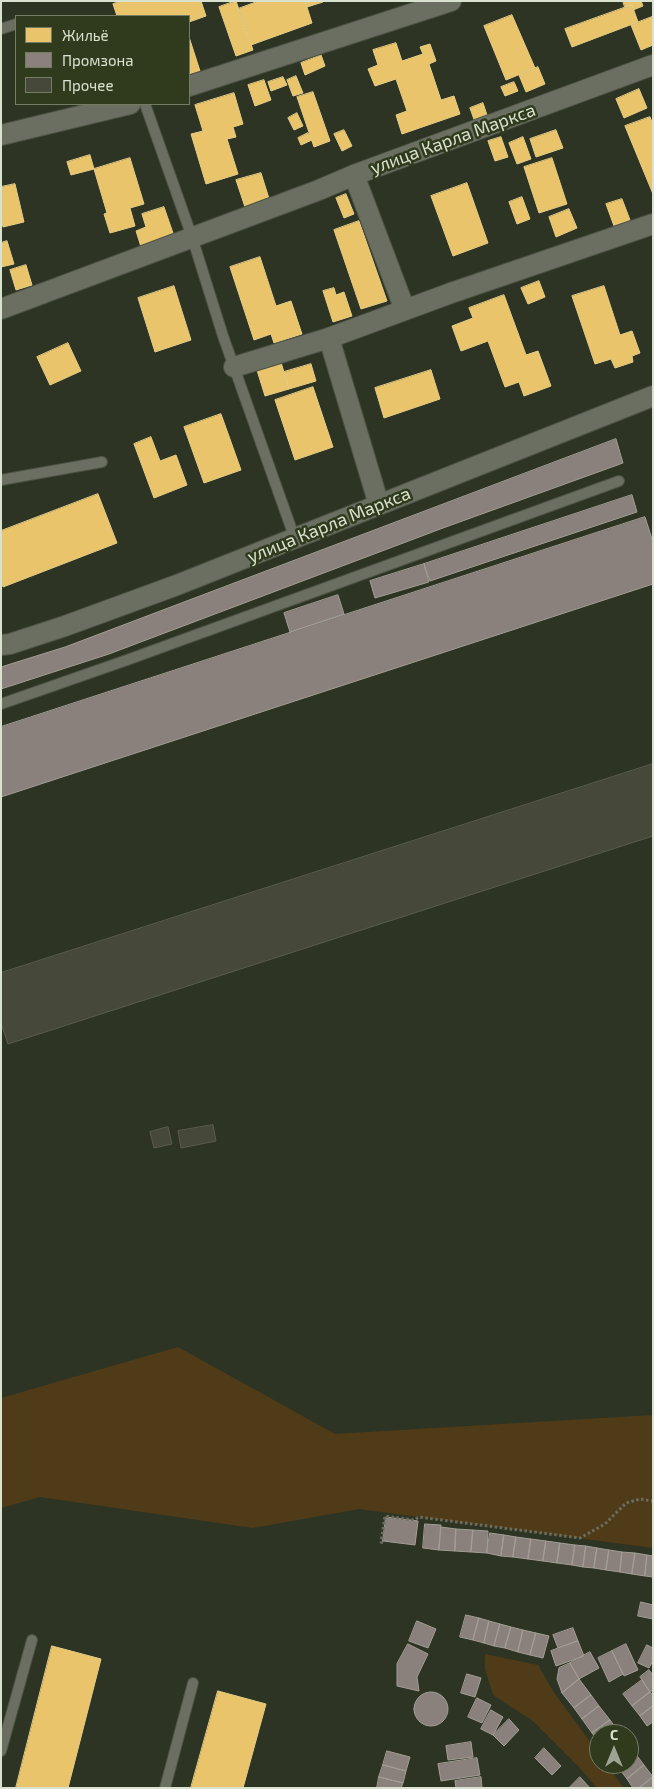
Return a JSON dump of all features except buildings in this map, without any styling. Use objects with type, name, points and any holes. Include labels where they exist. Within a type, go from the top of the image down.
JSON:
[{"type":"street","points":[[190,86],[451,1]]},
{"type":"street","name":"улица Карла Маркса","points":[[1,309],[319,190],[354,175],[651,71]]},
{"type":"street","points":[[1,135],[126,105]]},
{"type":"street","points":[[354,175],[405,310]]},
{"type":"street","points":[[234,367],[329,338],[653,224]]},
{"type":"street","points":[[329,338],[379,505]]},
{"type":"street","name":"улица Карла Маркса","points":[[1,645],[10,644],[177,585],[653,396]]},
{"type":"lane","points":[[1,30],[15,24]]},
{"type":"lane","points":[[145,105],[192,237],[234,367],[295,538]]},
{"type":"lane","points":[[1,480],[102,462]]},
{"type":"lane","points":[[1,704],[136,657],[619,481]]},
{"type":"lane","points":[[1,1751],[32,1640]]},
{"type":"lane","points":[[165,1788],[193,1684]]},
{"type":"path","points":[[383,1543],[381,1542],[385,1516],[414,1520],[419,1517],[580,1538],[605,1524],[626,1503],[640,1499],[653,1501]]},
{"type":"shaded area","points":[[178,1347],[335,1434],[653,1415],[653,1548],[359,1509],[253,1528],[40,1497],[1,1508],[1,1398]]},
{"type":"shaded area","points":[[485,1654],[538,1665],[553,1691],[589,1740],[589,1774],[614,1774],[624,1788],[597,1788],[533,1721],[493,1695],[485,1669]]}]
